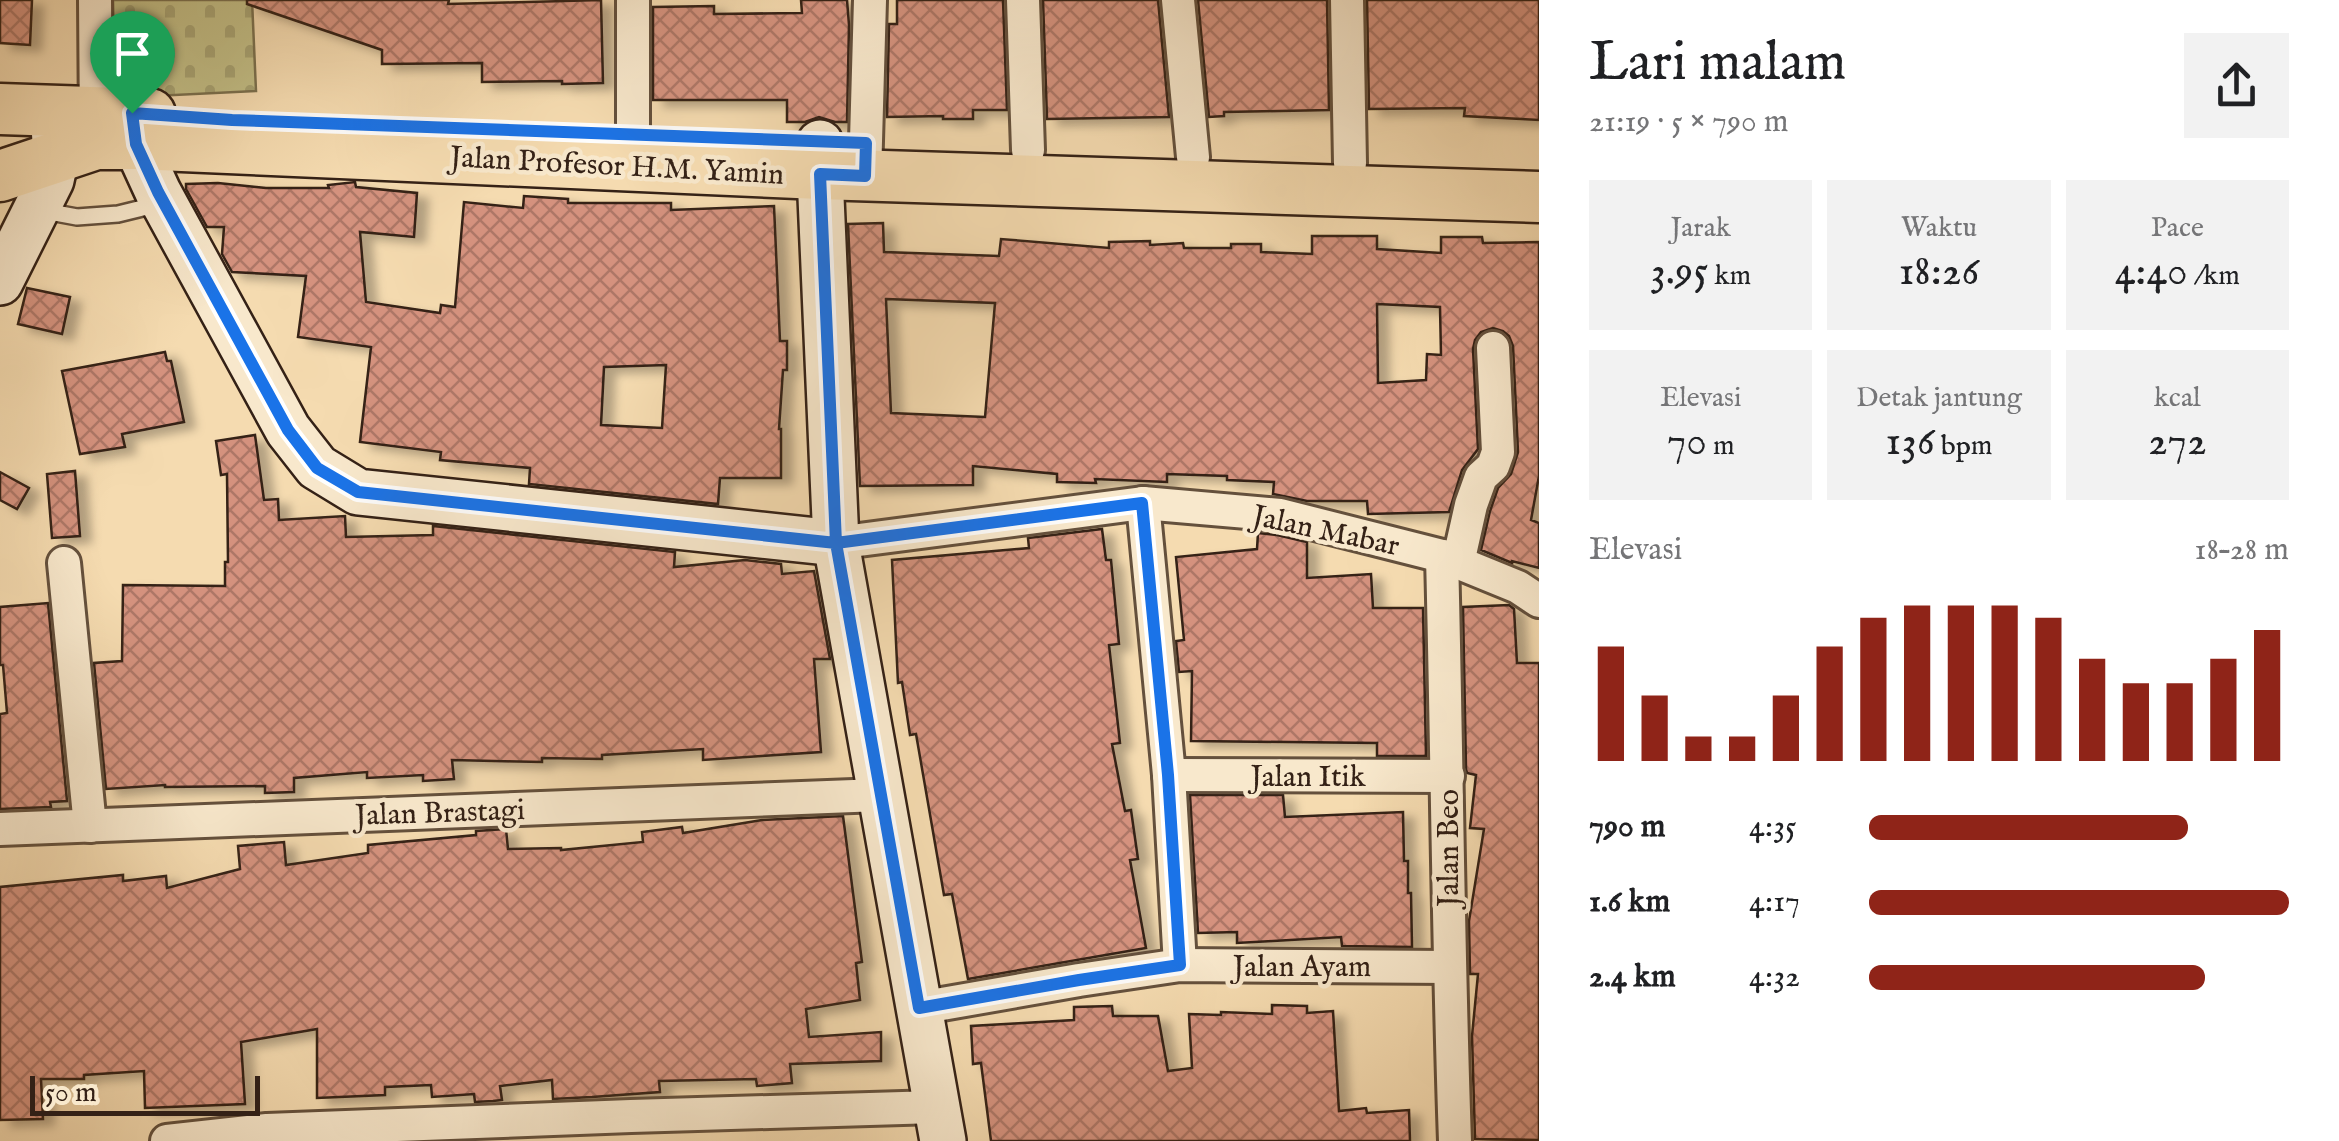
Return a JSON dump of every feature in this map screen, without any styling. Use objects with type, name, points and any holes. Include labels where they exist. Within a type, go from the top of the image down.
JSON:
[{"type":"main road","points":[[0,109],[95,130]]},
{"type":"main road","name":"Jalan Profesor H.M. Yamin","points":[[0,176],[95,130],[232,120],[633,135],[843,159],[1028,150],[1539,170]]},
{"type":"main road","name":"Jalan Profesor H.M. Yamin","points":[[95,130],[843,159],[1539,197]]},
{"type":"street","points":[[0,282],[51,180],[95,130],[94,0]]},
{"type":"street","points":[[633,0],[633,135]]},
{"type":"street","points":[[167,1141],[939,1124],[836,543],[843,159],[870,0]]},
{"type":"street","points":[[1023,0],[1028,150]]},
{"type":"street","points":[[1178,0],[1193,156]]},
{"type":"street","points":[[1348,0],[1350,163]]},
{"type":"street","name":"Jalan Mabar","points":[[95,130],[163,203],[288,430],[317,468],[358,492],[836,543],[1142,503],[1280,515],[1450,559],[1518,587],[1539,600]]},
{"type":"street","name":"Jalan Beo","points":[[1455,1141],[1449,967],[1450,559],[1482,476],[1493,466],[1498,452],[1493,348]]},
{"type":"street","points":[[1142,503],[1168,775],[1180,965]]},
{"type":"street","points":[[64,563],[90,826]]},
{"type":"street","name":"Jalan Itik","points":[[1168,775],[1448,776]]},
{"type":"street","name":"Jalan Brastagi","points":[[0,829],[880,794]]},
{"type":"street","name":"Jalan Ayam","points":[[919,1008],[1180,965],[1449,967]]},
{"type":"lane","points":[[36,210],[77,216],[118,214],[163,203]]},
{"type":"green space","points":[[113,0],[252,0],[256,91],[114,98]]},
{"type":"building","points":[[0,0],[32,0],[30,45],[0,43]]},
{"type":"building","points":[[247,0],[449,0],[448,4],[601,0],[603,83],[482,82],[482,63],[382,64],[382,50],[247,4]]},
{"type":"building","points":[[801,0],[847,0],[847,122],[819,117],[787,122],[787,100],[653,100],[653,7],[714,6],[714,14],[802,13]]},
{"type":"building","points":[[897,0],[1003,0],[1007,110],[973,110],[973,119],[887,117],[889,24],[897,24]]},
{"type":"building","points":[[1043,0],[1158,0],[1169,117],[1047,119]]},
{"type":"building","points":[[1198,0],[1327,0],[1329,110],[1224,112],[1224,116],[1209,117]]},
{"type":"building","points":[[1367,0],[1539,0],[1539,120],[1464,116],[1465,108],[1369,109]]},
{"type":"building","points":[[355,182],[356,187],[417,193],[414,237],[360,232],[366,302],[440,313],[441,305],[455,307],[464,202],[523,208],[524,196],[568,199],[568,203],[671,203],[671,210],[774,206],[780,341],[787,341],[779,429],[781,478],[720,478],[718,504],[529,484],[530,468],[440,460],[441,452],[360,442],[371,347],[298,337],[306,276],[232,272],[222,254],[224,227],[207,227],[186,189],[186,184],[218,183],[266,188],[329,188],[328,185]],"holes":[[[666,365],[662,428],[601,425],[604,367]]]},
{"type":"building","points":[[883,223],[884,252],[999,256],[1001,239],[1109,248],[1109,242],[1183,243],[1184,248],[1261,244],[1261,252],[1312,254],[1312,236],[1377,236],[1377,249],[1441,253],[1441,237],[1482,237],[1483,243],[1539,242],[1539,476],[1531,520],[1539,523],[1539,568],[1512,563],[1481,550],[1498,488],[1511,474],[1518,452],[1513,346],[1509,336],[1493,328],[1481,332],[1475,340],[1478,449],[1462,470],[1449,512],[1368,514],[1367,501],[1307,501],[1273,494],[1274,482],[1227,480],[1227,476],[1167,474],[1167,482],[1057,482],[1057,474],[973,466],[973,485],[860,486],[848,224]],"holes":[[[886,299],[995,303],[985,417],[891,413]],[[1377,304],[1440,307],[1441,355],[1427,354],[1426,380],[1378,383]]]},
{"type":"building","points":[[27,288],[70,297],[62,334],[18,324]]},
{"type":"building","points":[[165,352],[167,361],[171,361],[184,422],[122,434],[125,447],[80,454],[62,371]]},
{"type":"building","points":[[255,435],[264,500],[278,499],[279,520],[345,516],[346,537],[433,535],[433,526],[675,552],[674,567],[745,560],[781,564],[782,574],[814,571],[830,659],[814,659],[821,752],[703,760],[703,749],[602,755],[602,759],[542,758],[542,762],[452,760],[454,779],[423,781],[423,775],[367,778],[367,772],[294,778],[294,792],[265,793],[265,786],[106,789],[94,663],[122,661],[123,585],[225,586],[227,474],[221,475],[216,441]]},
{"type":"building","points":[[75,471],[80,536],[52,538],[47,474]]},
{"type":"building","points":[[0,472],[29,488],[17,509],[0,500]]},
{"type":"building","points":[[1102,529],[1106,560],[1111,560],[1119,644],[1109,645],[1120,743],[1112,744],[1125,811],[1131,810],[1138,859],[1130,860],[1146,948],[968,979],[952,894],[944,895],[916,734],[910,735],[902,682],[898,683],[892,560],[1029,548],[1028,538]]},
{"type":"building","points":[[1258,533],[1307,542],[1307,578],[1371,574],[1373,608],[1423,608],[1426,756],[1377,756],[1377,743],[1191,741],[1192,671],[1179,672],[1176,641],[1184,640],[1176,557],[1257,549]]},
{"type":"building","points":[[48,603],[67,801],[50,802],[51,807],[0,809],[0,714],[7,713],[0,665],[0,607]]},
{"type":"building","points":[[1509,605],[1514,609],[1517,663],[1539,663],[1539,1140],[1475,1139],[1472,1036],[1478,974],[1470,974],[1469,921],[1484,829],[1470,828],[1476,775],[1466,769],[1463,607]]},
{"type":"building","points":[[1190,795],[1283,795],[1285,817],[1403,812],[1412,947],[1342,946],[1341,937],[1237,943],[1237,932],[1198,933]]},
{"type":"building","points":[[843,816],[862,962],[856,963],[860,1000],[806,1009],[809,1037],[881,1032],[881,1061],[790,1064],[792,1083],[757,1086],[756,1079],[659,1081],[660,1092],[592,1097],[553,1099],[552,1080],[500,1086],[502,1100],[493,1101],[475,1102],[474,1094],[432,1097],[431,1085],[385,1087],[385,1095],[317,1098],[317,1029],[241,1042],[245,1104],[145,1108],[144,1071],[84,1075],[84,1079],[41,1079],[43,1119],[0,1120],[0,887],[123,875],[123,881],[166,876],[167,888],[240,869],[238,846],[284,842],[286,865],[368,853],[368,845],[476,835],[476,831],[506,829],[508,849],[561,850],[643,842],[642,832],[682,827],[683,833],[762,820]]},
{"type":"building","points":[[1272,1005],[1307,1006],[1307,1013],[1333,1011],[1339,1111],[1409,1110],[1410,1141],[991,1141],[981,1063],[973,1064],[971,1026],[1074,1020],[1074,1007],[1112,1006],[1113,1016],[1158,1016],[1168,1071],[1192,1068],[1189,1014],[1272,1014]]},
{"type":"route","points":[[132,113],[136,144],[158,192],[288,430],[317,468],[358,492],[836,543],[919,1008],[1180,965],[1168,775],[1142,503],[836,543],[820,174],[865,176],[866,143],[132,113]]}]
